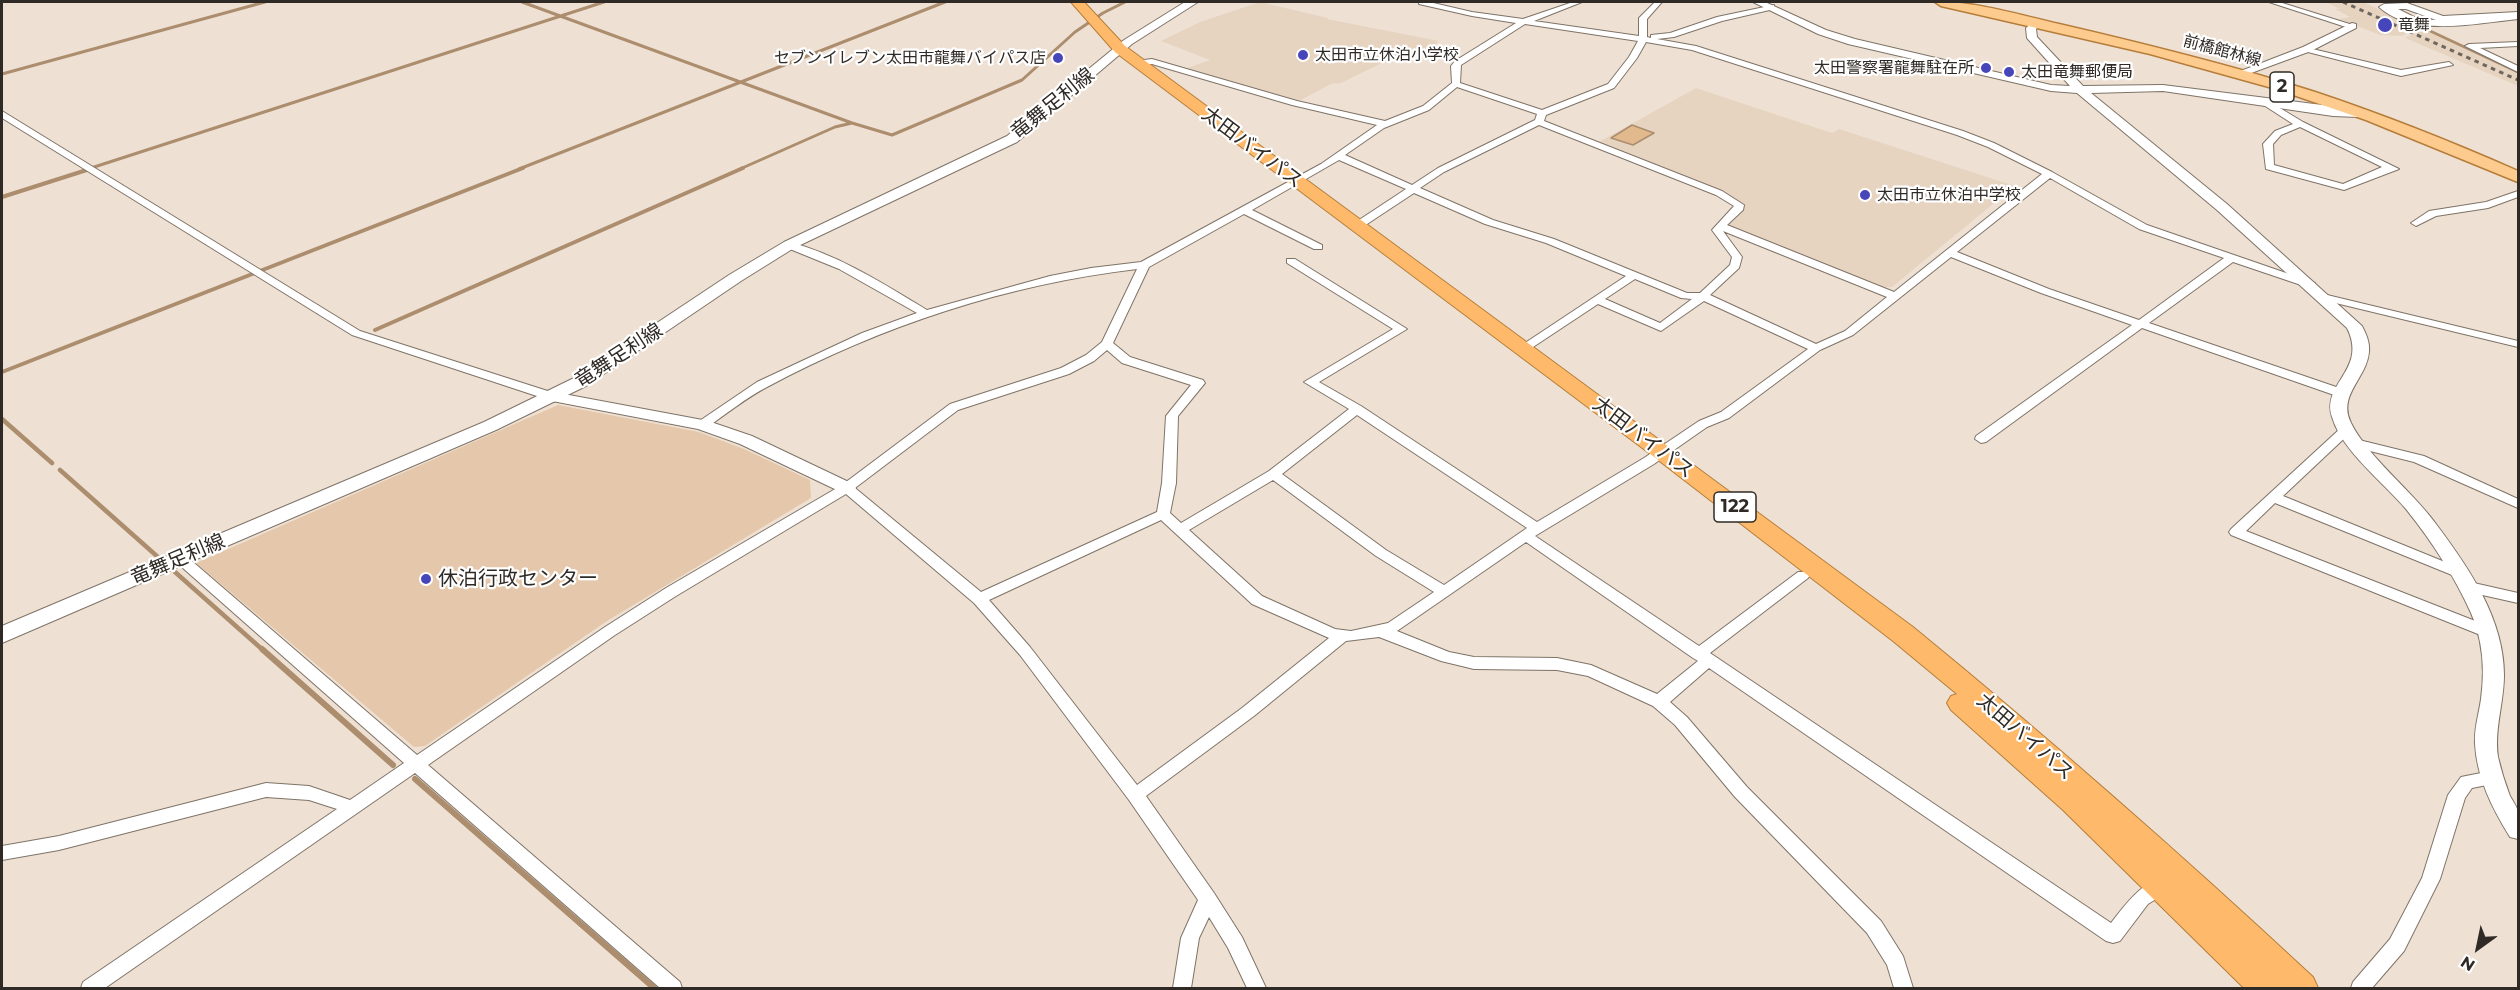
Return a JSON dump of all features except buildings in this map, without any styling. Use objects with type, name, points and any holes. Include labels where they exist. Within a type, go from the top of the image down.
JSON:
[{"type":"highway","name":"太田バイパス","points":[[1066,2],[1086,28],[1290,184],[1655,456],[1903,634],[2007,720],[2181,874],[2301,988]]},
{"type":"highway","name":"太田バイパス","points":[[1077,2],[1124,55]]},
{"type":"highway","name":"太田バイパス","points":[[1290,184],[1357,226],[1523,349],[1905,656],[2074,801],[2268,988]]},
{"type":"main road","name":"竜舞足利線","points":[[2,635],[553,397],[789,245],[1012,139],[1124,55],[1147,28],[1192,2]]},
{"type":"main road","name":"前橋館林線","points":[[1949,2],[2239,74],[2358,112],[2518,177]]},
{"type":"street","points":[[1422,2],[1444,4],[1523,22],[1644,39],[1714,55],[1960,133],[1991,145],[2049,174],[2143,227],[2317,291],[2518,344]]},
{"type":"street","points":[[1456,84],[1455,66],[1458,63],[1523,22],[1579,2]]},
{"type":"street","points":[[1357,226],[1442,170],[1541,118],[1611,86],[1633,58],[1644,39],[1642,18],[1659,2]]},
{"type":"street","points":[[1758,2],[1822,32],[1852,42],[2035,85],[2080,90],[2163,88],[2332,112],[2358,112]]},
{"type":"street","points":[[2273,2],[2352,26]]},
{"type":"street","points":[[2403,5],[2442,19],[2518,16],[2428,24],[2415,21],[2384,7],[2403,5]]},
{"type":"street","points":[[2495,5],[2518,16]]},
{"type":"street","points":[[1644,39],[1671,35],[1720,19],[1771,7]]},
{"type":"street","points":[[2036,23],[2031,28],[2032,38],[2080,90],[2222,207],[2354,326],[2361,343],[2361,355],[2341,393],[2338,413],[2346,430],[2413,505],[2437,538],[2488,632],[2494,661],[2493,697],[2486,728],[2491,778],[2505,810],[2518,831]]},
{"type":"street","points":[[2239,74],[2307,50],[2352,26]]},
{"type":"street","points":[[2518,44],[2469,46],[2518,69]]},
{"type":"street","points":[[2307,50],[2401,73],[2449,65]]},
{"type":"street","points":[[1124,55],[1295,103],[1386,124]]},
{"type":"street","points":[[1456,84],[1719,194],[1739,205],[1739,208],[1717,230],[1737,257],[1735,266],[1703,296],[1661,328],[1597,300]]},
{"type":"street","points":[[702,425],[761,385],[866,335],[926,314],[1050,279],[1091,271],[1144,265],[1339,156],[1386,124],[1426,108],[1456,84]]},
{"type":"street","points":[[2265,102],[2300,124],[2393,168],[2344,187],[2269,166],[2268,144],[2278,133],[2300,124]]},
{"type":"street","points":[[2,114],[356,333],[553,397],[702,425],[746,440],[847,488],[979,599],[1047,678],[1135,795],[1208,899],[1235,943],[1256,988]]},
{"type":"street","points":[[1339,156],[1489,222],[1550,241],[1685,296],[1703,296],[1816,348]]},
{"type":"street","points":[[1163,514],[1257,600],[1333,634],[1379,632],[1393,627],[1532,532],[1655,456],[1703,423],[1725,415],[1816,348],[1849,333],[2049,174]]},
{"type":"street","points":[[2416,223],[2433,213],[2488,205],[2518,195]]},
{"type":"street","points":[[1244,210],[1318,246]]},
{"type":"street","points":[[1720,226],[1895,296]]},
{"type":"street","points":[[789,245],[812,252],[882,287],[926,314]]},
{"type":"street","points":[[1949,253],[2045,291],[2341,393]]},
{"type":"street","points":[[1981,439],[2230,259]]},
{"type":"street","points":[[1291,261],[1401,329],[1311,382],[1357,409],[1532,532],[1703,658],[2113,936],[2142,898],[2164,886]]},
{"type":"street","points":[[90,988],[642,610],[847,488],[954,407],[1065,371],[1090,358],[1107,344],[1144,265]]},
{"type":"street","points":[[1523,349],[1634,275]]},
{"type":"street","points":[[1107,344],[1126,360],[1199,382],[1172,416],[1169,483],[1163,514]]},
{"type":"street","points":[[1180,530],[1274,474],[1357,409]]},
{"type":"street","points":[[2346,430],[2236,532],[2488,632]]},
{"type":"street","points":[[2359,444],[2419,459],[2518,504]]},
{"type":"street","points":[[1274,474],[1381,553],[1445,592]]},
{"type":"street","points":[[2273,497],[2461,579],[2518,598]]},
{"type":"street","points":[[979,599],[1163,514]]},
{"type":"street","points":[[181,559],[673,988]]},
{"type":"street","points":[[1659,702],[1703,658],[1803,576]]},
{"type":"street","points":[[1379,632],[1446,657],[1474,663],[1557,664],[1592,671],[1659,702],[1681,721],[1741,792],[1874,927],[1896,962],[1904,988]]},
{"type":"street","points":[[1135,795],[1248,712],[1343,635]]},
{"type":"street","points":[[2360,988],[2397,945],[2431,879],[2457,795],[2467,782],[2491,778]]},
{"type":"street","points":[[2,853],[70,840],[266,790],[309,793],[353,808]]},
{"type":"street","points":[[1182,988],[1190,938],[1208,899]]},
{"type":"shaded area","name":"太田市立休泊小学校","points":[[1260,2],[1327,19],[1439,41],[1431,49],[1380,64],[1341,83],[1331,84],[1299,101],[1185,69],[1210,60],[1161,41],[1200,22]]},
{"type":"shaded area","points":[[2326,2],[2363,2],[2418,27],[2402,36],[2380,35],[2339,19],[2350,17]]},
{"type":"shaded area","points":[[2422,29],[2518,73],[2518,86],[2405,38]]},
{"type":"shaded area","name":"太田市立休泊中学校","points":[[1696,88],[1832,133],[1839,129],[2015,186],[1892,287],[1881,287],[1727,226],[1745,204],[1599,142]]},
{"type":"shaded area","points":[[1632,125],[1654,133],[1633,145],[1611,138]]},
{"type":"shaded area","points":[[558,405],[699,432],[744,449],[810,480],[811,498],[607,621],[425,746],[414,747],[196,563]]},
{"type":"waterway","points":[[2,74],[265,2]]},
{"type":"waterway","points":[[522,2],[560,16]]},
{"type":"waterway","points":[[560,16],[604,2]]},
{"type":"waterway","points":[[741,82],[945,2]]},
{"type":"waterway","points":[[852,123],[892,135],[1022,80],[1075,32],[1103,13],[1125,2]]},
{"type":"waterway","points":[[88,169],[560,16]]},
{"type":"waterway","points":[[560,16],[741,82]]},
{"type":"waterway","points":[[2428,30],[2518,72]]},
{"type":"waterway","points":[[519,169],[741,82]]},
{"type":"waterway","points":[[741,82],[852,123]]},
{"type":"waterway","points":[[740,169],[835,127],[852,123]]},
{"type":"waterway","points":[[2,197],[93,168]]},
{"type":"waterway","points":[[2,372],[523,168]]},
{"type":"waterway","points":[[375,330],[743,168]]},
{"type":"waterway","points":[[2,419],[52,463]]},
{"type":"waterway","points":[[60,470],[159,558]]},
{"type":"waterway","points":[[175,572],[264,651]]},
{"type":"waterway","points":[[262,649],[393,765]]},
{"type":"waterway","points":[[415,779],[654,988]]},
{"type":"railway","points":[[2343,2],[2518,80]]},
{"type":"place","name":"竜舞","points":[[2385,25]]},
{"type":"place","name":"太田市立休泊小学校","points":[[1303,55]]},
{"type":"place","name":"セブンイレブン太田市龍舞バイパス店","points":[[1058,58]]},
{"type":"place","name":"太田警察署龍舞駐在所","points":[[1986,68]]},
{"type":"place","name":"太田竜舞郵便局","points":[[2009,72]]},
{"type":"place","name":"太田市立休泊中学校","points":[[1865,195]]},
{"type":"place","name":"休泊行政センター","points":[[426,579]]}]
